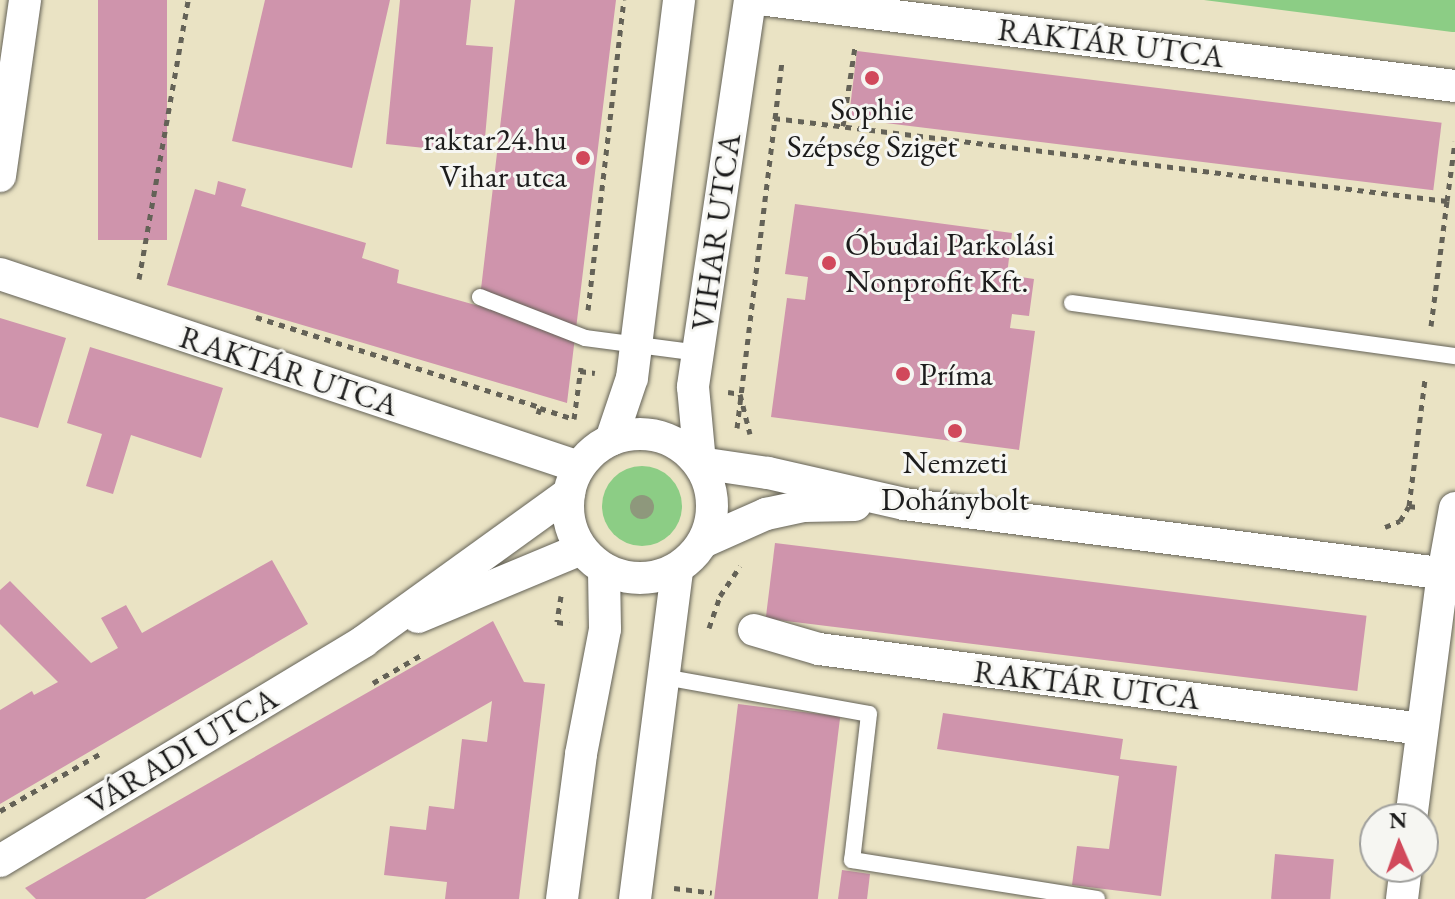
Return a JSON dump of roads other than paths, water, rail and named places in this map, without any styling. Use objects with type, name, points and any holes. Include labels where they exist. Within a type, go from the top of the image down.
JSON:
[{"type":"street","points":[[0,176],[25,0]]},
{"type":"street","name":"VIHAR UTCA","points":[[611,440],[632,378],[679,0]]},
{"type":"street","name":"VIHAR UTCA","points":[[700,463],[693,387],[750,0]]},
{"type":"street","name":"RAKTÁR UTCA","points":[[778,1],[1455,86]]},
{"type":"street","name":"RAKTÁR UTCA","points":[[0,274],[526,450],[574,480]]},
{"type":"street","points":[[562,899],[581,754],[605,629],[592,559],[569,521],[574,480],[593,451],[611,440],[643,434],[675,442],[700,463],[714,503],[705,541]]},
{"type":"street","points":[[700,463],[768,473],[904,504],[1449,574]]},
{"type":"street","name":"VÁRADI UTCA","points":[[0,861],[364,641],[574,480]]},
{"type":"street","points":[[592,559],[640,579],[677,570],[705,541],[766,514],[804,506],[904,504]]},
{"type":"street","points":[[1413,803],[1422,729],[1449,574],[1455,510]]},
{"type":"street","name":"VÁRADI UTCA","points":[[364,641],[592,559]]},
{"type":"street","points":[[635,899],[677,570]]},
{"type":"street","name":"RAKTÁR UTCA","points":[[754,630],[819,649],[1422,729]]},
{"type":"lane","points":[[480,297],[585,338],[699,353]]},
{"type":"lane","points":[[1072,303],[1455,356]]},
{"type":"lane","points":[[664,677],[869,714],[852,860],[1097,899]]},
{"type":"place","name":"Sophie Szépség Sziget","points":[[872,78]]},
{"type":"place","name":"raktar24.hu Vihar utca","points":[[583,158]]},
{"type":"place","name":"Óbudai Parkolási Nonprofit Kft.","points":[[829,263]]},
{"type":"place","name":"Príma","points":[[903,374]]},
{"type":"place","name":"Nemzeti Dohánybolt","points":[[955,431]]}]
